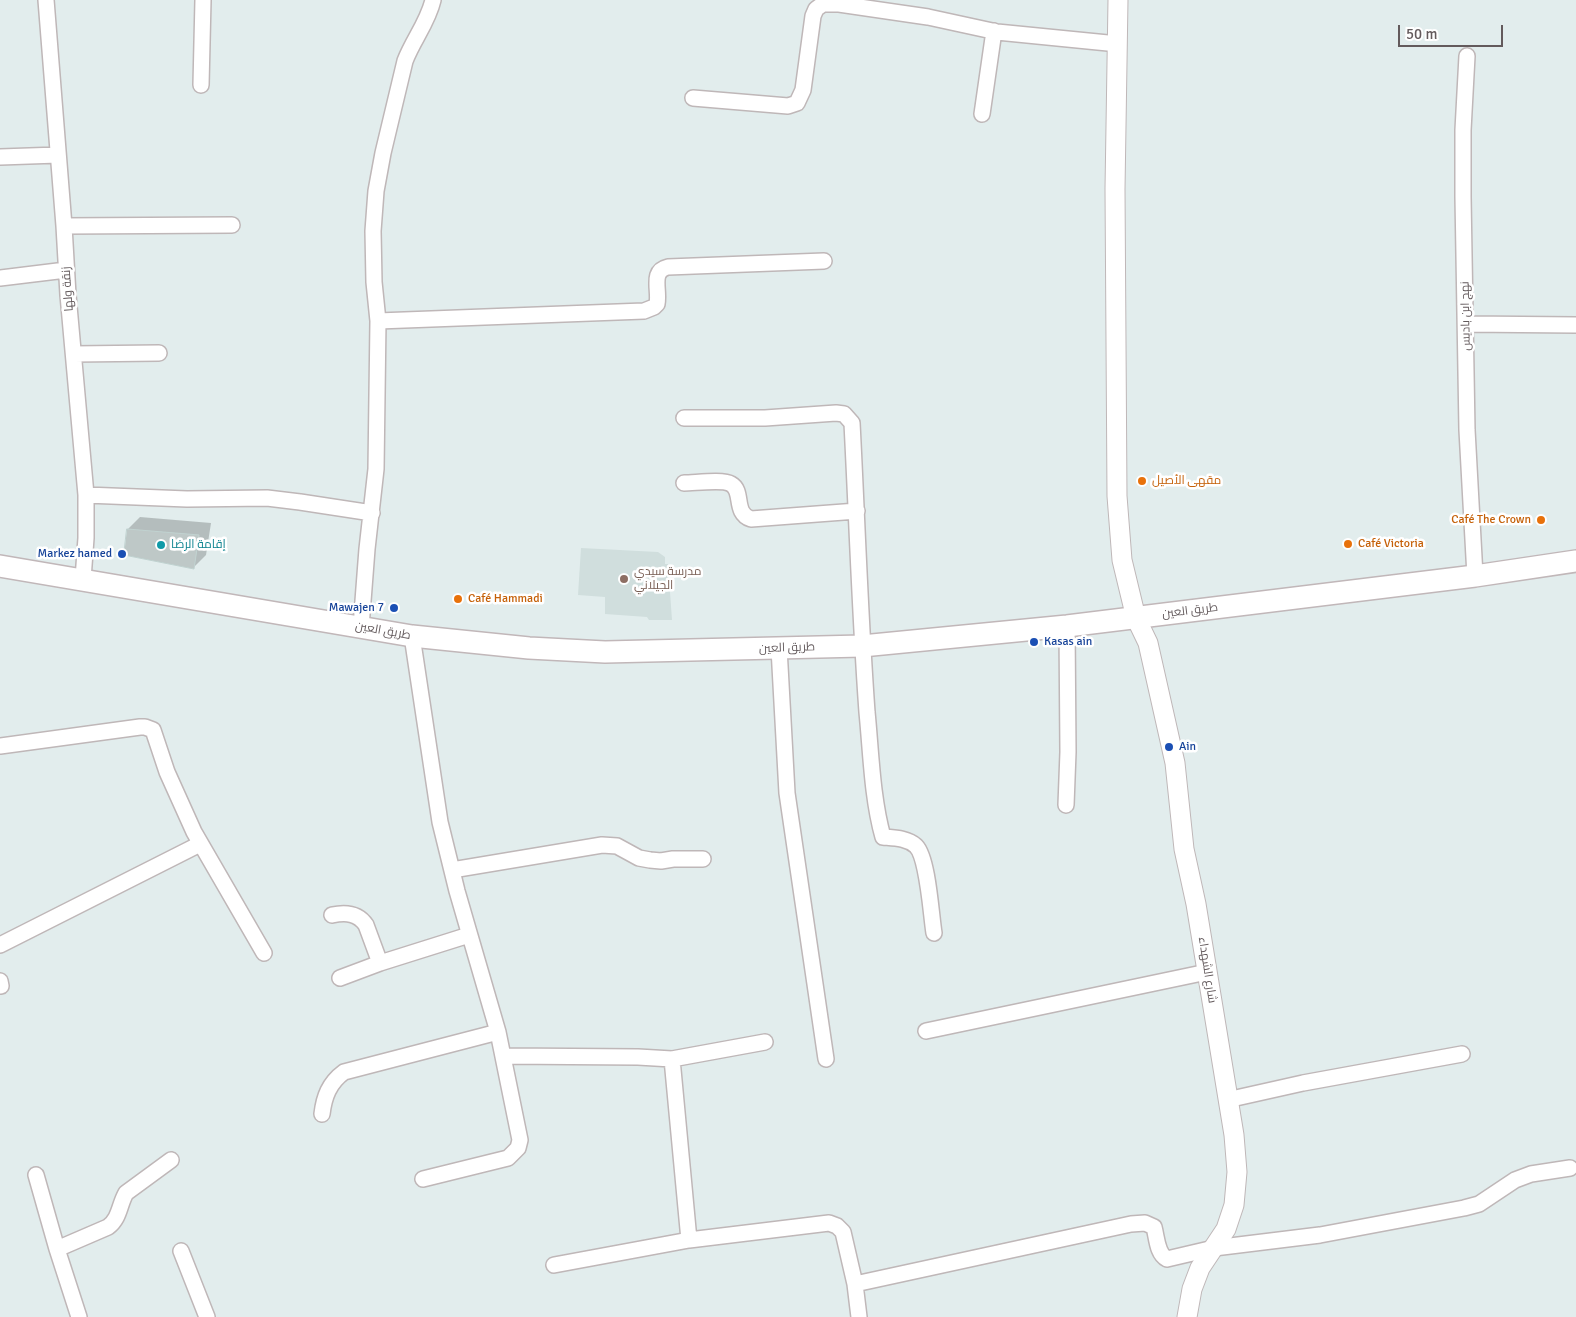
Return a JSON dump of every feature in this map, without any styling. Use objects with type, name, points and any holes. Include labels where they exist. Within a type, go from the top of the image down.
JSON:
[{"type":"main road","name":"طريق العين","points":[[0,566],[412,636],[529,648],[604,652],[862,646],[1136,618],[1475,576],[1576,561]]},
{"type":"street","name":"زنقة ولها","points":[[46,0],[66,270],[86,495],[86,538],[82,579]]},
{"type":"street","points":[[202,84],[203,0]]},
{"type":"street","points":[[361,627],[376,469],[378,320],[374,282],[373,231],[379,172],[405,61],[433,0]]},
{"type":"street","name":"شارع الشهداء","points":[[1118,0],[1115,189],[1117,496],[1122,560],[1136,618],[1148,643],[1175,763],[1184,849],[1196,904],[1234,1135],[1237,1172],[1234,1205],[1226,1229],[1200,1268],[1192,1289],[1187,1317]]},
{"type":"street","points":[[693,98],[788,106],[797,103],[803,90],[813,16],[816,9],[823,4],[839,4],[928,17],[994,31],[1118,44]]},
{"type":"street","points":[[982,114],[994,31]]},
{"type":"street","name":"نهج ابن باديس","points":[[1467,56],[1463,130],[1467,430],[1475,576]]},
{"type":"street","points":[[0,157],[58,154]]},
{"type":"street","points":[[64,226],[232,225]]},
{"type":"street","points":[[378,320],[644,311],[657,304],[657,277],[658,272],[662,268],[824,261]]},
{"type":"street","points":[[0,278],[66,270]]},
{"type":"street","points":[[1466,324],[1576,325]]},
{"type":"street","points":[[74,354],[159,353]]},
{"type":"street","points":[[684,418],[765,418],[836,413],[844,414],[852,423],[862,646],[878,821],[883,837],[898,838],[908,842],[916,846],[921,853],[926,873],[934,934]]},
{"type":"street","points":[[684,483],[725,482],[731,484],[736,488],[742,512],[752,519],[857,511]]},
{"type":"street","points":[[86,495],[187,499],[267,498],[372,513]]},
{"type":"street","points":[[1066,805],[1068,743],[1067,626]]},
{"type":"street","points":[[412,636],[438,808],[469,935],[504,1056],[520,1140],[518,1148],[508,1158],[423,1179]]},
{"type":"street","points":[[780,648],[787,794],[826,1058]]},
{"type":"street","points":[[0,746],[140,727],[153,730],[168,772],[200,844],[264,953]]},
{"type":"street","points":[[0,945],[200,844]]},
{"type":"street","points":[[452,870],[602,845],[617,846],[640,858],[650,860],[702,859]]},
{"type":"street","points":[[332,915],[340,913],[352,914],[363,920],[380,963]]},
{"type":"street","points":[[340,978],[380,963],[469,935]]},
{"type":"street","points":[[926,1031],[1207,972]]},
{"type":"street","points":[[322,1114],[328,1090],[344,1072],[498,1032]]},
{"type":"street","points":[[504,1056],[672,1058],[765,1042]]},
{"type":"street","points":[[1227,1100],[1303,1083],[1462,1054]]},
{"type":"street","points":[[672,1058],[689,1240]]},
{"type":"street","points":[[57,1249],[114,1223],[126,1193],[171,1160]]},
{"type":"street","points":[[855,1284],[1131,1224],[1145,1223],[1154,1228],[1159,1249],[1163,1257],[1168,1259],[1214,1248],[1320,1235],[1479,1204],[1515,1180],[1531,1174],[1570,1168]]},
{"type":"street","points":[[36,1175],[79,1317]]},
{"type":"street","points":[[554,1264],[689,1240],[829,1223],[837,1226],[843,1232],[855,1284],[859,1317]]},
{"type":"street","points":[[181,1251],[207,1317]]},
{"type":"shaded area","name":"مدرسة سيدي الجيلاني","points":[[581,548],[658,552],[665,557],[665,564],[668,564],[672,620],[649,620],[647,617],[605,614],[605,597],[578,595]]},
{"type":"building","name":"إقامة الرضا","points":[[127,529],[199,535],[194,569],[124,555]]},
{"type":"place","name":"مقهى الأصيل","points":[[1142,481]]},
{"type":"place","name":"Café The Crown","points":[[1541,520]]},
{"type":"place","name":"Café Victoria","points":[[1348,544]]},
{"type":"place","name":"إقامة الرضا","points":[[161,545]]},
{"type":"place","name":"Markez hamed","points":[[122,554]]},
{"type":"place","name":"مدرسة سيدي الجيلاني","points":[[624,579]]},
{"type":"place","name":"Café Hammadi","points":[[458,599]]},
{"type":"place","name":"Mawajen 7","points":[[394,608]]},
{"type":"place","name":"Kasas ain","points":[[1034,642]]},
{"type":"place","name":"Ain","points":[[1169,747]]}]
